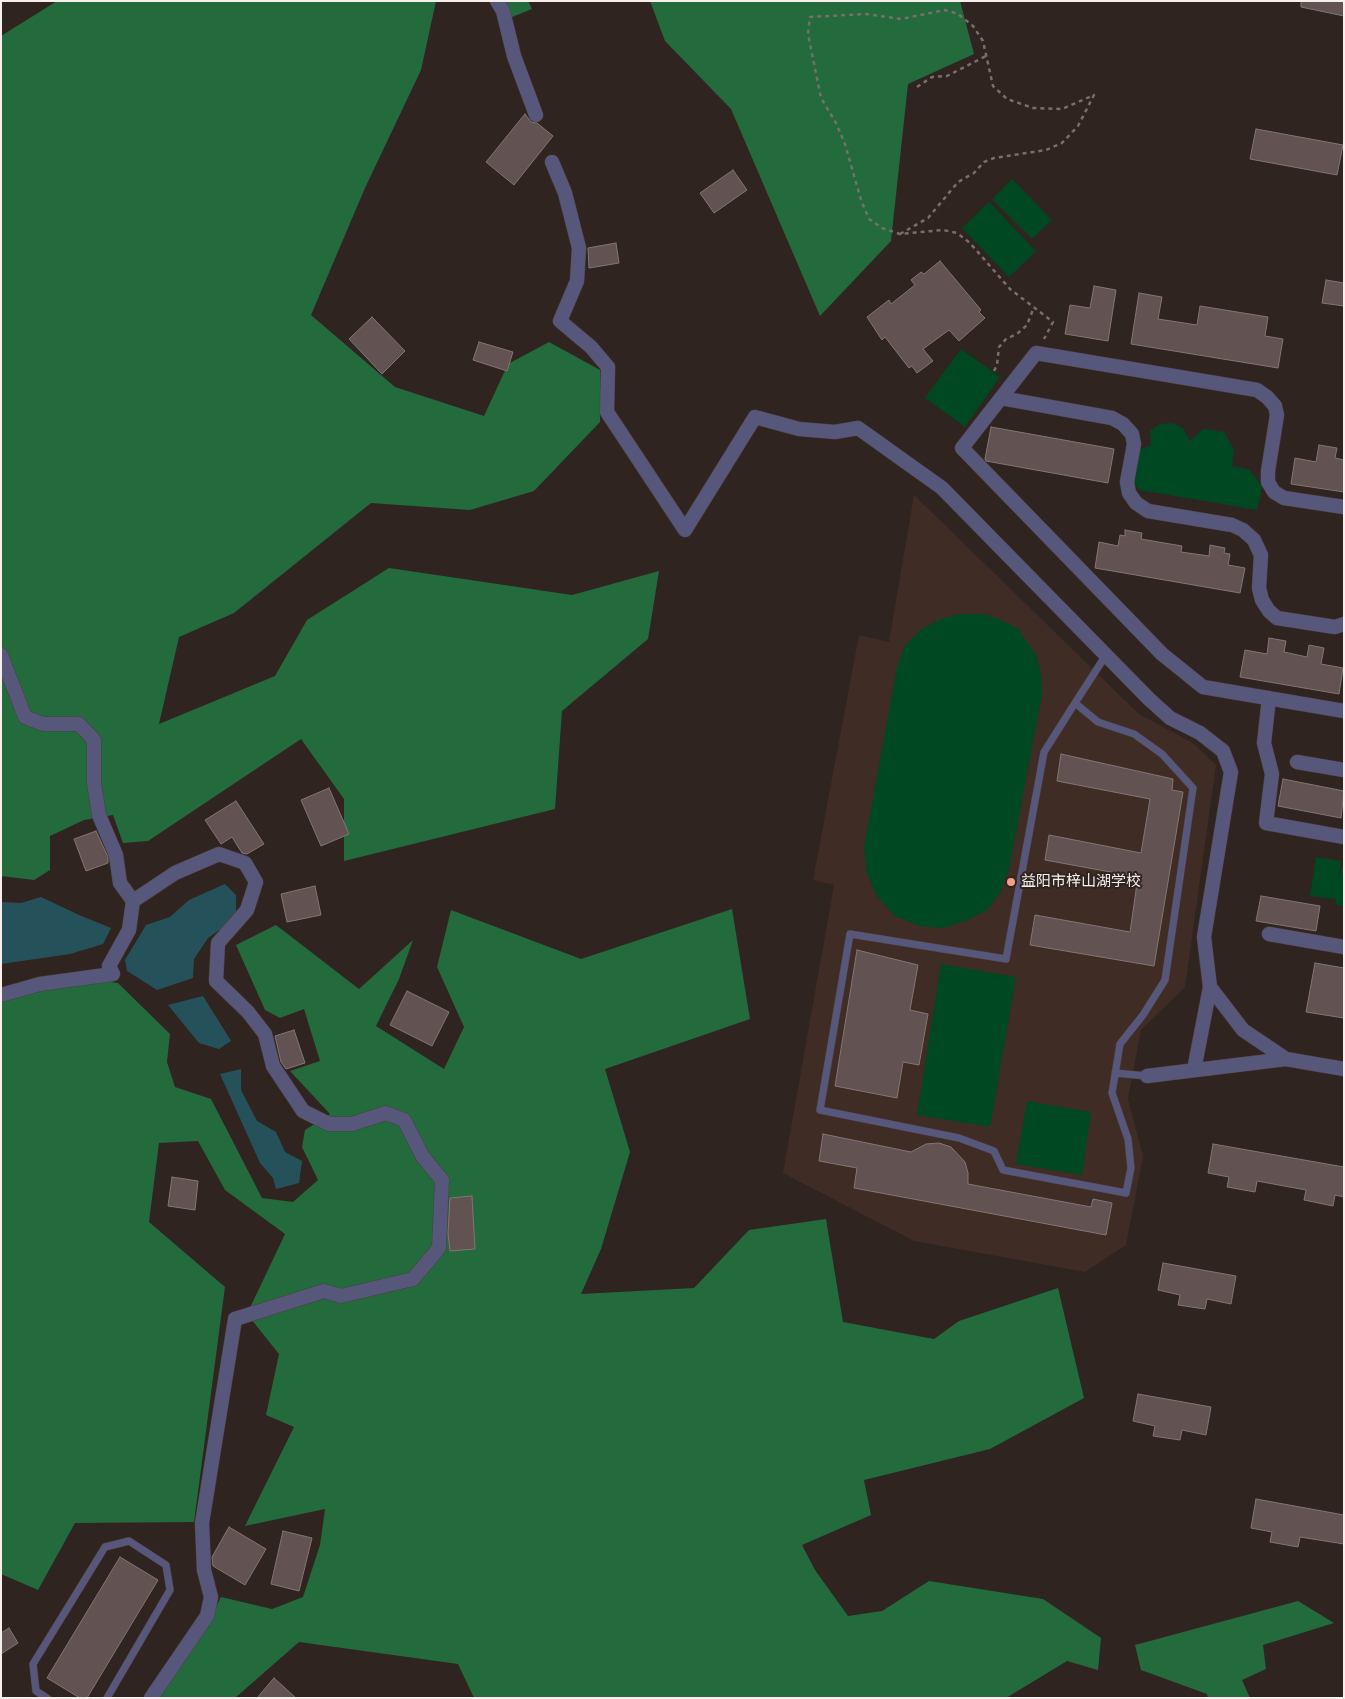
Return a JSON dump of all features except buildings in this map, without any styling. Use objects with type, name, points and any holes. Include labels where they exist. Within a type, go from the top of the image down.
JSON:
[{"type":"street","points":[[497,1],[502,11],[514,56],[536,115]]},
{"type":"street","points":[[552,162],[566,193],[579,248],[577,282],[560,320],[591,347],[608,367],[607,412],[685,530],[755,417],[799,429],[835,432],[858,428],[942,488],[1149,699],[1170,718],[1200,733],[1223,751],[1232,772],[1204,937],[1210,987],[1194,1070]]},
{"type":"street","points":[[1344,506],[1284,498],[1274,492],[1268,482],[1268,471],[1278,415],[1275,406],[1257,390],[1036,354],[962,448],[1162,654],[1203,687],[1344,711]]},
{"type":"street","points":[[1001,398],[1112,418],[1123,424],[1132,434],[1134,444],[1128,482],[1129,493],[1136,503],[1148,511],[1232,526],[1243,530],[1254,540],[1260,555],[1259,588],[1262,600],[1268,611],[1277,618],[1335,627],[1344,624]]},
{"type":"street","points":[[1,655],[25,717],[43,724],[79,724],[94,740],[94,783],[99,815],[116,855],[120,883],[133,901],[129,930],[109,966],[113,974],[40,984],[1,995]]},
{"type":"street","points":[[1269,698],[1264,743],[1272,774],[1266,823],[1344,837]]},
{"type":"street","points":[[1297,762],[1344,770]]},
{"type":"street","points":[[133,901],[175,872],[219,854],[245,863],[256,882],[247,910],[218,943],[216,981],[248,1012],[265,1034],[273,1066],[303,1111],[329,1124],[352,1124],[386,1114],[404,1120],[422,1158],[442,1180],[439,1248],[413,1279],[341,1296],[324,1291],[235,1319],[202,1523],[204,1570],[211,1597],[207,1616],[150,1698]]},
{"type":"street","points":[[1269,934],[1344,947]]},
{"type":"street","points":[[1210,987],[1243,1030],[1286,1059]]},
{"type":"street","points":[[1147,1076],[1286,1059],[1344,1068]]},
{"type":"lane","points":[[1075,703],[1098,722],[1134,734],[1162,754],[1193,788],[1165,980],[1143,1015],[1120,1044],[1115,1073],[1112,1093],[1128,1139],[1131,1168],[1126,1193],[1003,1170],[994,1151],[959,1138],[820,1110],[850,934],[1006,959],[1044,752],[1075,703],[1106,655]]},
{"type":"lane","points":[[1115,1073],[1147,1076]]},
{"type":"lane","points":[[47,1698],[36,1691],[33,1664],[105,1547],[129,1541],[166,1565],[170,1590],[107,1698]]},
{"type":"path","points":[[900,234],[928,218],[958,182],[974,173],[984,162],[994,158],[1046,150],[1062,143],[1078,126],[1094,95],[1062,109],[1033,108],[1007,99],[993,86],[984,41],[973,26],[958,14],[945,10],[901,19],[866,14],[810,18],[808,34],[821,98],[836,123],[869,219],[882,228],[900,234],[943,230],[957,233],[970,243],[1010,289],[1053,322],[1036,354]]},
{"type":"path","points":[[917,87],[932,77],[947,76],[986,56]]},
{"type":"path","points":[[994,371],[997,365],[999,347],[1027,325],[1034,308]]},
{"type":"shaded area","name":"益阳市梓山湖学校","points":[[914,495],[1139,714],[1193,743],[1216,765],[1185,987],[1141,1030],[1128,1099],[1143,1156],[1126,1245],[1085,1272],[914,1241],[783,1173],[834,885],[813,880],[859,635],[889,642]]},
{"type":"green space","points":[[57,1],[436,1],[421,70],[365,188],[311,315],[395,387],[484,416],[508,364],[549,342],[600,370],[600,422],[534,491],[470,510],[371,503],[234,613],[179,637],[159,724],[275,676],[307,620],[389,568],[572,595],[659,571],[648,639],[562,711],[555,809],[344,861],[344,799],[301,739],[148,841],[123,843],[113,815],[84,820],[50,836],[50,870],[34,880],[1,876],[1,36]]},
{"type":"green space","points":[[502,1],[528,1],[532,9],[512,17]]},
{"type":"green space","points":[[650,1],[960,1],[974,54],[908,84],[891,241],[820,316],[731,109],[665,41]]},
{"type":"green space","points":[[1012,179],[1052,220],[1032,239],[992,199]]},
{"type":"green space","points":[[989,202],[1036,251],[1009,277],[962,228]]},
{"type":"green space","points":[[961,349],[1000,377],[965,427],[925,398]]},
{"type":"green space","points":[[1172,423],[1183,428],[1190,441],[1203,429],[1224,432],[1234,450],[1232,466],[1250,470],[1262,487],[1257,510],[1139,490],[1133,481],[1139,450],[1151,445],[1150,431],[1160,424]]},
{"type":"green space","points":[[959,614],[983,614],[999,619],[1018,629],[1036,655],[1041,673],[1042,694],[1009,869],[1001,891],[988,909],[968,920],[943,928],[919,926],[895,916],[877,896],[867,874],[864,847],[897,668],[904,647],[920,630],[941,619]]},
{"type":"green space","points":[[1316,857],[1341,861],[1338,883],[1342,867],[1344,867],[1344,906],[1335,904],[1336,899],[1310,896]]},
{"type":"green space","points":[[732,909],[750,1019],[605,1069],[630,1152],[601,1249],[581,1294],[694,1288],[749,1230],[826,1219],[843,1322],[934,1339],[959,1321],[1058,1288],[1084,1398],[990,1449],[864,1480],[871,1515],[802,1545],[815,1570],[848,1616],[882,1611],[929,1581],[1043,1599],[1101,1638],[1098,1670],[1067,1661],[1006,1698],[474,1698],[458,1664],[299,1642],[235,1698],[160,1698],[170,1674],[200,1638],[221,1597],[272,1609],[303,1597],[320,1545],[325,1509],[245,1526],[294,1427],[266,1415],[279,1354],[247,1314],[285,1234],[225,1190],[198,1141],[159,1143],[149,1222],[225,1287],[194,1522],[75,1523],[38,1590],[1,1574],[1,992],[62,975],[118,983],[170,1034],[167,1062],[175,1087],[211,1099],[262,1198],[293,1202],[318,1180],[302,1147],[305,1130],[330,1114],[290,1071],[320,1061],[304,1009],[280,1018],[265,1010],[236,945],[276,925],[359,989],[413,940],[399,979],[376,1026],[444,1069],[464,1027],[437,967],[451,910],[581,959]]},
{"type":"green space","points":[[941,964],[1016,977],[990,1127],[917,1115]]},
{"type":"green space","points":[[1027,1101],[1091,1112],[1082,1175],[1016,1164]]},
{"type":"green space","points":[[1298,1601],[1334,1623],[1263,1645],[1266,1669],[1242,1680],[1250,1698],[1208,1698],[1207,1694],[1141,1670],[1135,1645]]},
{"type":"water","points":[[225,884],[236,895],[236,918],[208,938],[194,959],[193,978],[157,990],[127,971],[125,960],[146,925],[170,917],[189,900]]},
{"type":"water","points":[[41,897],[111,928],[103,944],[70,954],[1,964],[1,902],[21,903]]},
{"type":"water","points":[[203,996],[231,1041],[219,1049],[199,1043],[168,1005]]},
{"type":"water","points":[[241,1069],[241,1090],[257,1121],[276,1132],[285,1152],[302,1161],[299,1183],[276,1189],[273,1178],[260,1163],[220,1074]]},
{"type":"place","name":"益阳市梓山湖学校","points":[[1011,882]]}]
